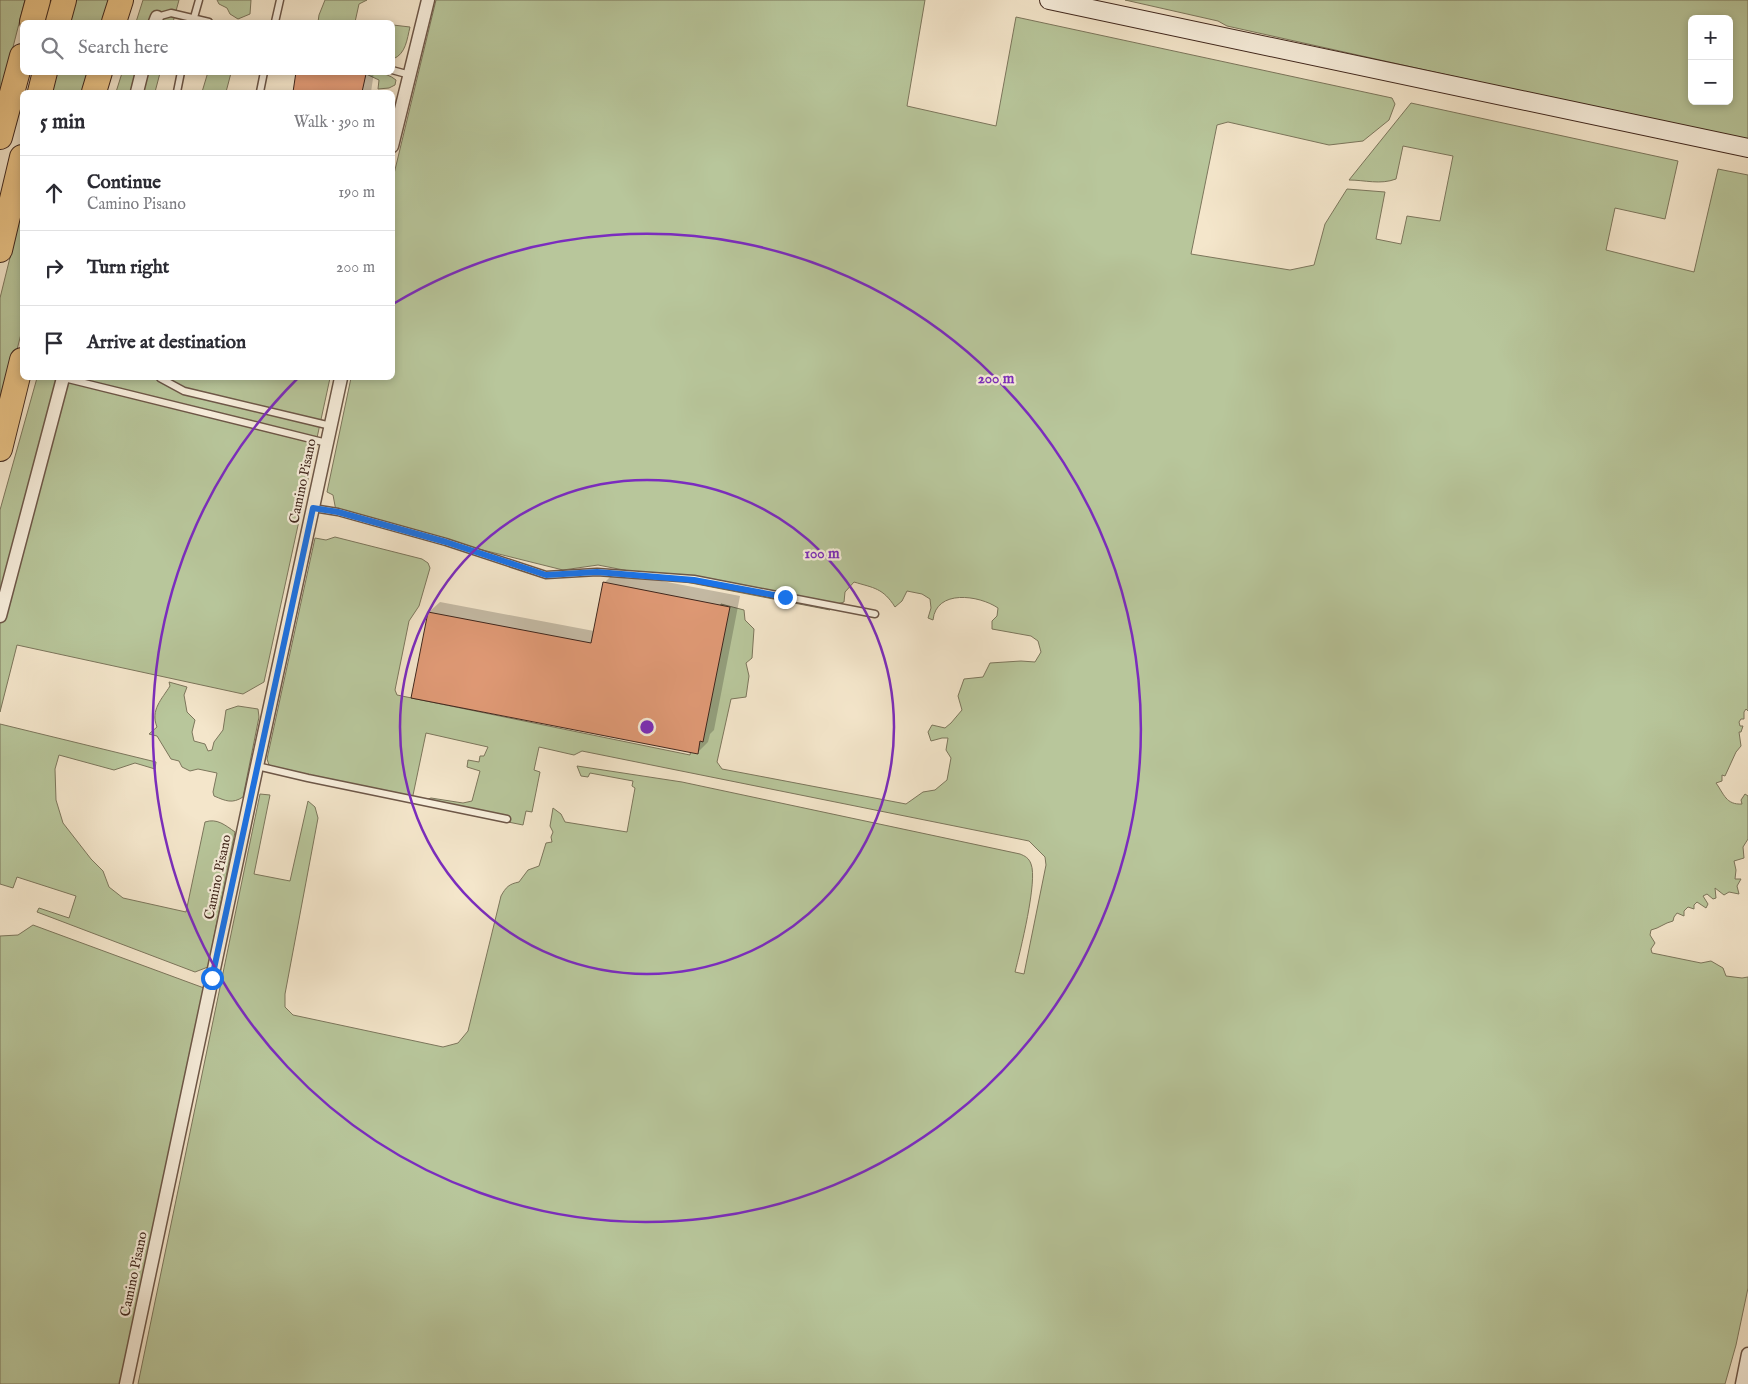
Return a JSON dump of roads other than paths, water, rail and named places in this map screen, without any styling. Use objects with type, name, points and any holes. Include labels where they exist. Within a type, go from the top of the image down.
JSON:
[{"type":"highway","points":[[33,20],[38,0]]},
{"type":"highway","points":[[59,20],[64,0]]},
{"type":"highway","points":[[115,20],[121,0]]},
{"type":"highway","points":[[0,137],[20,63]]},
{"type":"highway","points":[[40,90],[44,75]]},
{"type":"highway","points":[[95,90],[99,75]]},
{"type":"highway","points":[[0,250],[20,165]]},
{"type":"highway","points":[[0,448],[20,368]]},
{"type":"street","points":[[395,134],[428,0]]},
{"type":"street","points":[[1049,0],[1748,148]]},
{"type":"street","points":[[138,90],[141,75]]},
{"type":"street","points":[[0,616],[62,380]]},
{"type":"street","name":"Camino Pisano","points":[[126,1384],[341,380]]},
{"type":"street","points":[[1742,1384],[1748,1354]]},
{"type":"lane","points":[[194,20],[198,0]]},
{"type":"lane","points":[[275,20],[280,0]]},
{"type":"lane","points":[[156,20],[172,13],[191,20]]},
{"type":"lane","points":[[395,71],[410,75]]},
{"type":"lane","points":[[177,90],[180,75]]},
{"type":"lane","points":[[260,90],[263,75]]},
{"type":"lane","points":[[71,380],[327,443]]},
{"type":"lane","points":[[164,380],[184,391],[331,426]]},
{"type":"lane","points":[[313,508],[338,512],[446,542],[546,575],[597,572],[694,580],[875,614]]},
{"type":"lane","points":[[257,766],[507,819]]}]
